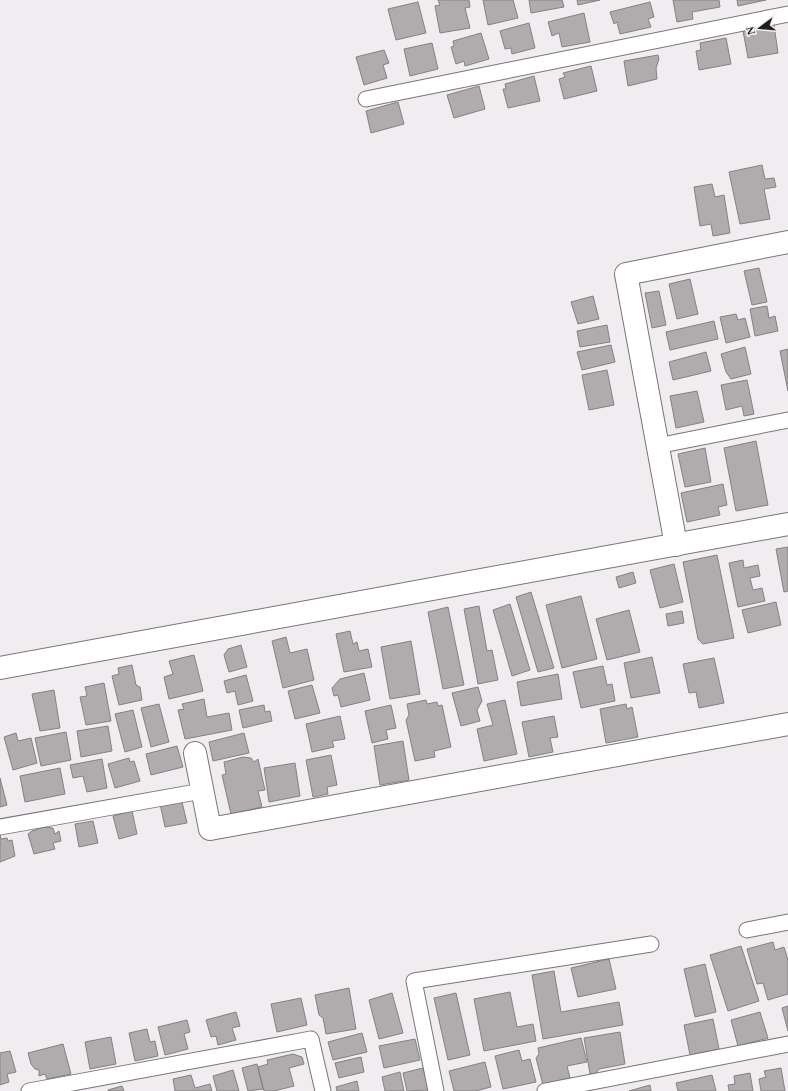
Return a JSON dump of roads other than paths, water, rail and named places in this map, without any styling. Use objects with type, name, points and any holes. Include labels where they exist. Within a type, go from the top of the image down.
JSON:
[{"type":"street","points":[[676,545],[626,274],[788,242]]},
{"type":"street","points":[[0,668],[788,524]]},
{"type":"street","points":[[195,753],[210,829],[788,724]]},
{"type":"lane","points":[[366,99],[788,14]]},
{"type":"lane","points":[[657,446],[788,420]]},
{"type":"lane","points":[[0,827],[202,790]]},
{"type":"lane","points":[[747,930],[788,922]]},
{"type":"lane","points":[[436,1091],[414,981],[651,944]]},
{"type":"lane","points":[[29,1091],[311,1039],[323,1091]]},
{"type":"lane","points":[[555,1090],[788,1044]]}]
